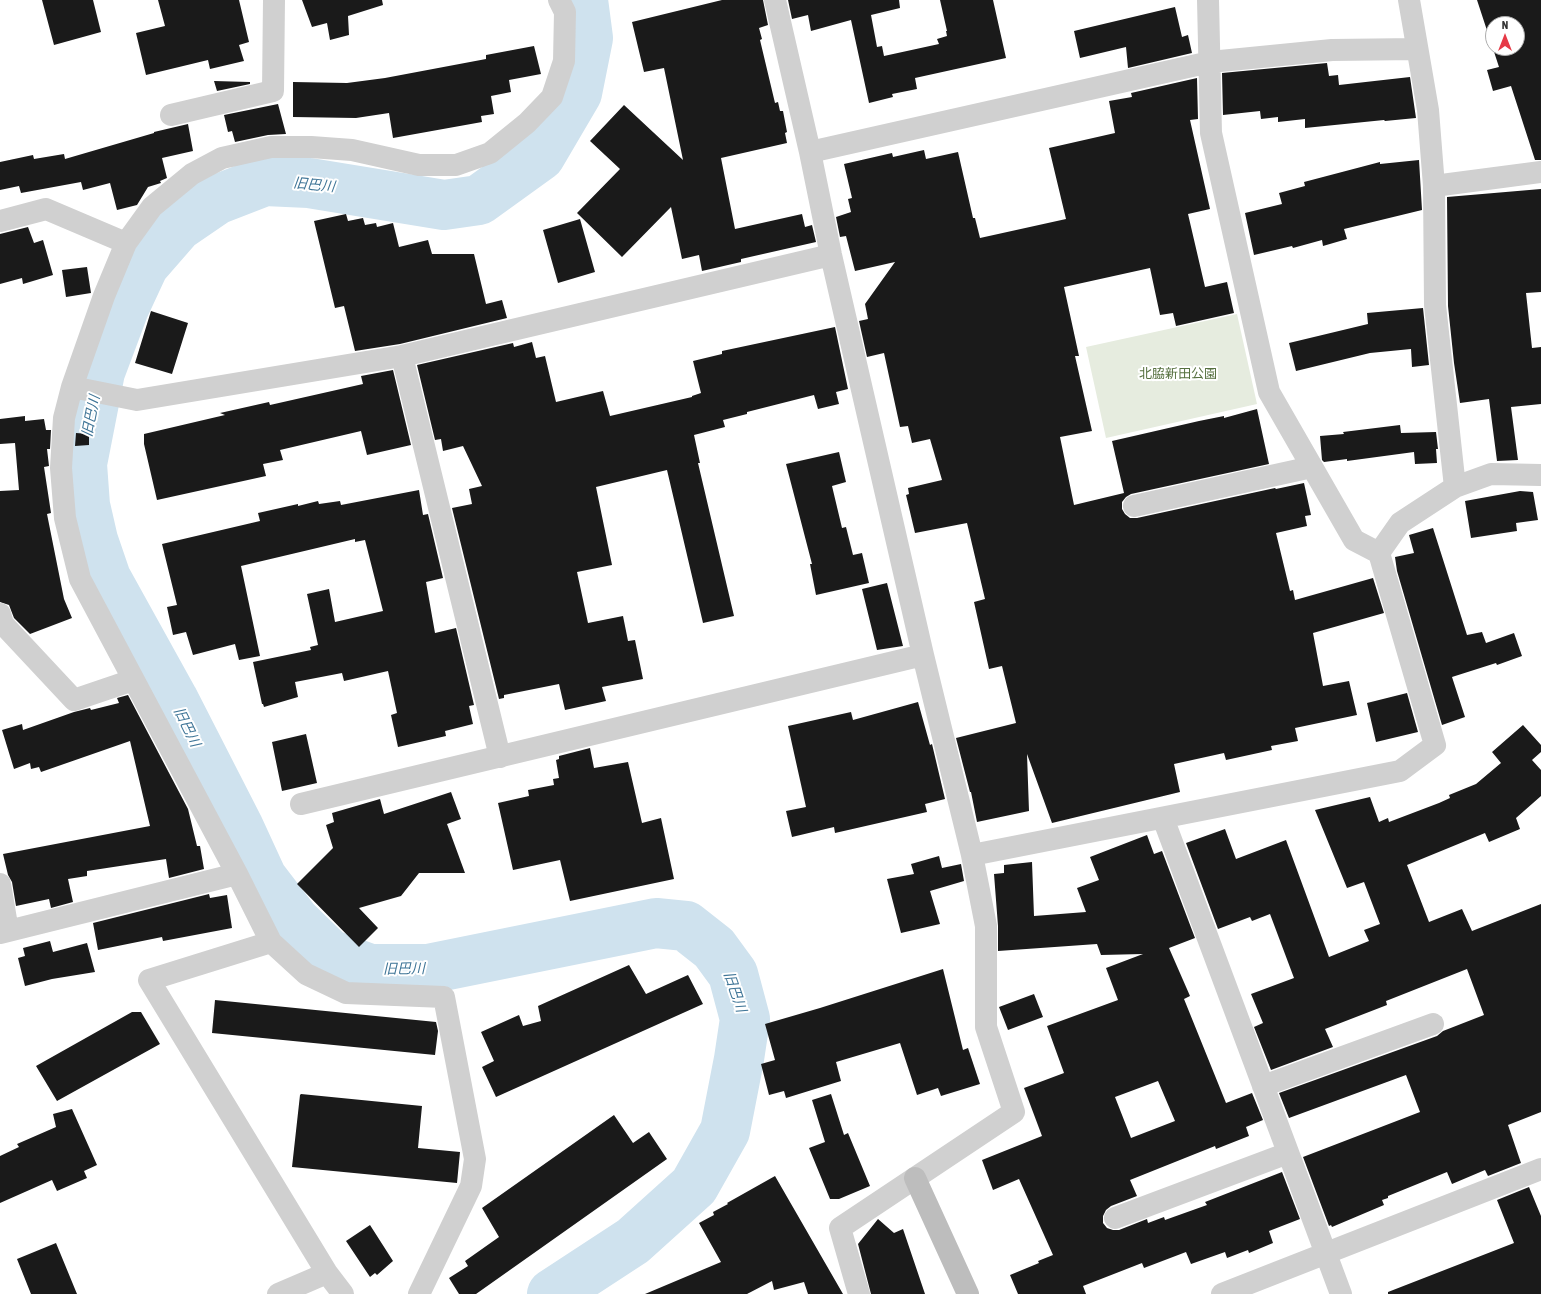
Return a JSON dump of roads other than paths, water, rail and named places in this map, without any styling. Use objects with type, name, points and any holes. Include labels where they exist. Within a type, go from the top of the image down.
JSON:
[{"type":"street","points":[[171,115],[273,91],[274,0]]},
{"type":"street","points":[[419,1294],[471,1186],[475,1159],[444,997],[346,993],[306,974],[271,942],[237,874],[80,579],[65,518],[61,468],[64,418],[72,387],[104,296],[126,243],[152,206],[192,174],[222,158],[271,146],[352,150],[419,165],[456,165],[490,152],[527,123],[552,97],[564,61],[565,12],[559,0]]},
{"type":"street","points":[[775,0],[810,152],[831,254],[923,655],[972,855],[986,926],[986,1027],[1014,1112],[840,1228],[859,1294]]},
{"type":"street","points":[[972,855],[1400,771],[1435,745],[1378,553],[1354,540],[1269,392],[1211,133],[1208,0]]},
{"type":"street","points":[[1409,0],[1428,110],[1434,186],[1435,305],[1455,487]]},
{"type":"street","points":[[810,152],[1210,62],[1332,50],[1417,49]]},
{"type":"street","points":[[1434,186],[1541,172]]},
{"type":"street","points":[[0,221],[46,209],[126,243]]},
{"type":"street","points":[[72,387],[137,400],[402,356],[831,254]]},
{"type":"street","points":[[402,356],[500,757]]},
{"type":"street","points":[[1134,506],[1312,467]]},
{"type":"street","points":[[1378,553],[1400,523],[1455,487],[1491,474],[1541,475]]},
{"type":"street","points":[[0,614],[3,624],[74,700],[133,680]]},
{"type":"street","points":[[301,804],[923,655]]},
{"type":"street","points":[[1163,818],[1341,1294]]},
{"type":"street","points":[[0,884],[4,932],[237,874]]},
{"type":"street","points":[[271,942],[149,980],[327,1273],[343,1294]]},
{"type":"street","points":[[1263,1086],[1433,1024]]},
{"type":"street","points":[[1115,1218],[1288,1153]]},
{"type":"street","points":[[1222,1294],[1541,1169]]},
{"type":"street","points":[[915,1178],[968,1294]]},
{"type":"street","points":[[278,1294],[327,1273]]},
{"type":"waterway","name":"旧巴川","points":[[552,1294],[633,1241],[694,1186],[725,1131],[739,1059],[745,1019],[733,974],[714,948],[686,926],[656,923],[428,969],[370,969],[329,954],[295,921],[262,878],[239,828],[173,699],[106,578],[93,540],[85,505],[82,464],[100,372],[124,308],[144,265],[178,226],[216,200],[265,181],[309,183],[444,205],[479,200],[540,156],[577,93],[588,38],[583,0]]},
{"type":"park label","name":"北脇新田公園","points":[[1178,374]]}]
